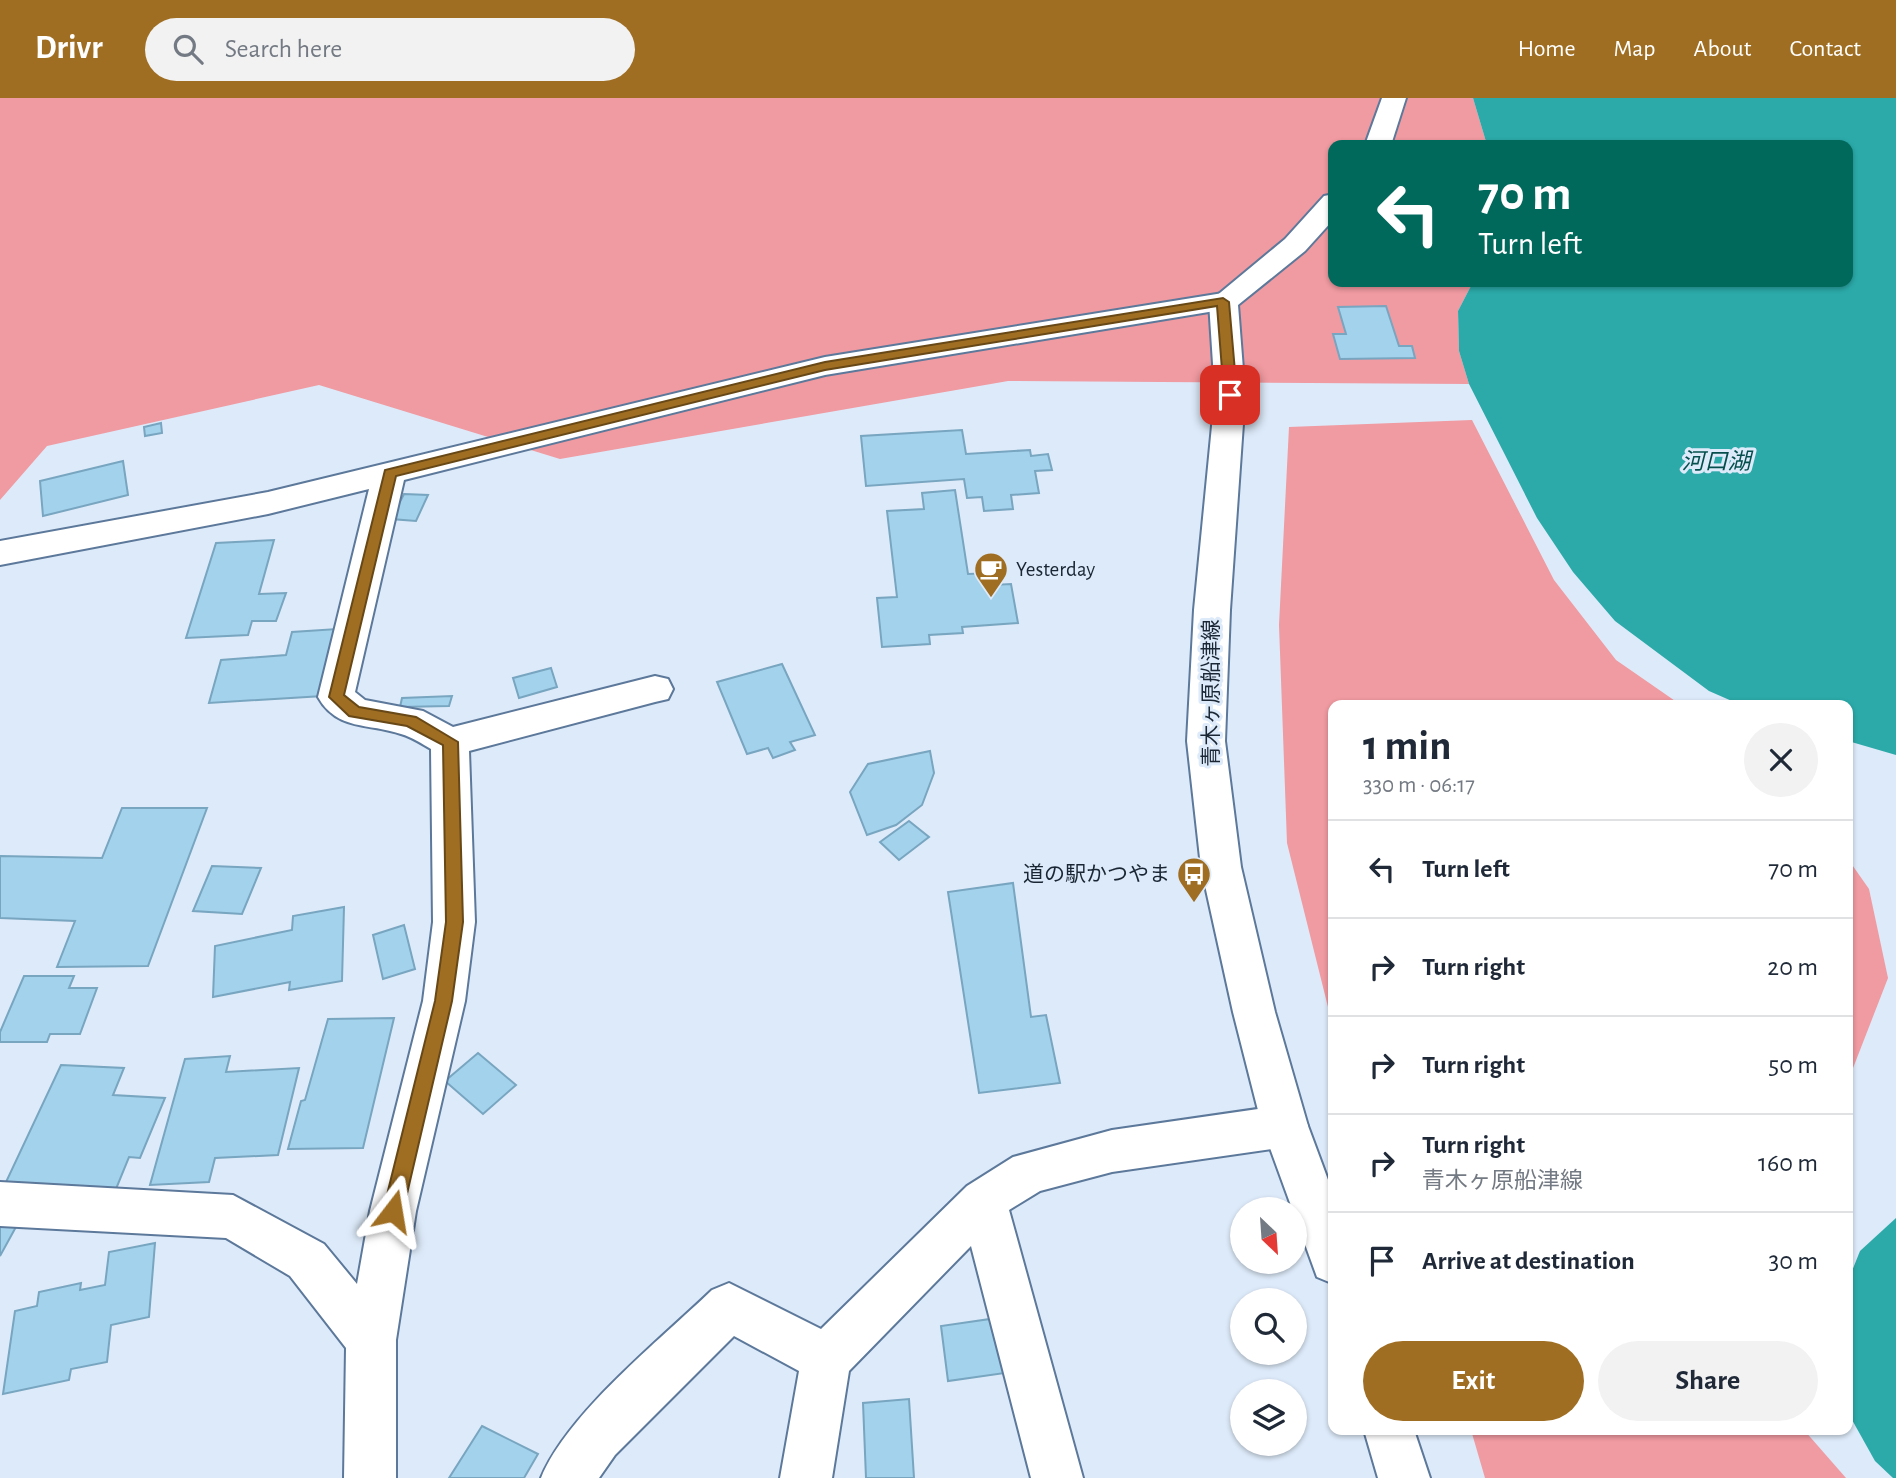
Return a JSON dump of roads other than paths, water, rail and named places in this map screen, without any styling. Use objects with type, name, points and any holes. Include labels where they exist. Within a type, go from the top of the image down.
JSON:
[{"type":"street","points":[[1380,140],[1394,98]]},
{"type":"street","points":[[0,553],[268,503],[825,366],[1223,302],[1295,245],[1328,209]]},
{"type":"street","name":"青木ヶ原船津線","points":[[1223,302],[1230,395],[1212,610],[1206,741],[1221,867],[1254,1012],[1285,1126],[1328,1244]]},
{"type":"street","points":[[390,473],[336,697],[355,712],[410,721],[450,742],[655,689]]},
{"type":"street","points":[[370,1478],[371,1340],[393,1211],[443,1001],[453,936],[450,742]]},
{"type":"street","points":[[806,1478],[826,1359],[984,1201],[1029,1172],[1112,1151],[1285,1126]]},
{"type":"street","points":[[984,1201],[1057,1478]]},
{"type":"street","points":[[0,1205],[187,1212],[233,1217],[307,1260],[371,1340]]},
{"type":"street","points":[[566,1478],[597,1437],[729,1307],[826,1359]]},
{"type":"street","points":[[1391,1435],[1404,1478]]},
{"type":"water","name":"河口湖","points":[[1473,98],[1896,98],[1896,755],[1853,742],[1853,700],[1730,700],[1709,691],[1615,621],[1573,572],[1537,518],[1469,384],[1459,351],[1458,311],[1470,287],[1853,287],[1853,140],[1486,140]]},
{"type":"water","points":[[1896,1218],[1896,1478],[1875,1461],[1853,1422],[1853,1268],[1860,1251]]},
{"type":"place","name":"Yesterday","points":[[991,599]]},
{"type":"place","name":"道の駅かつやま","points":[[1194,904]]}]
